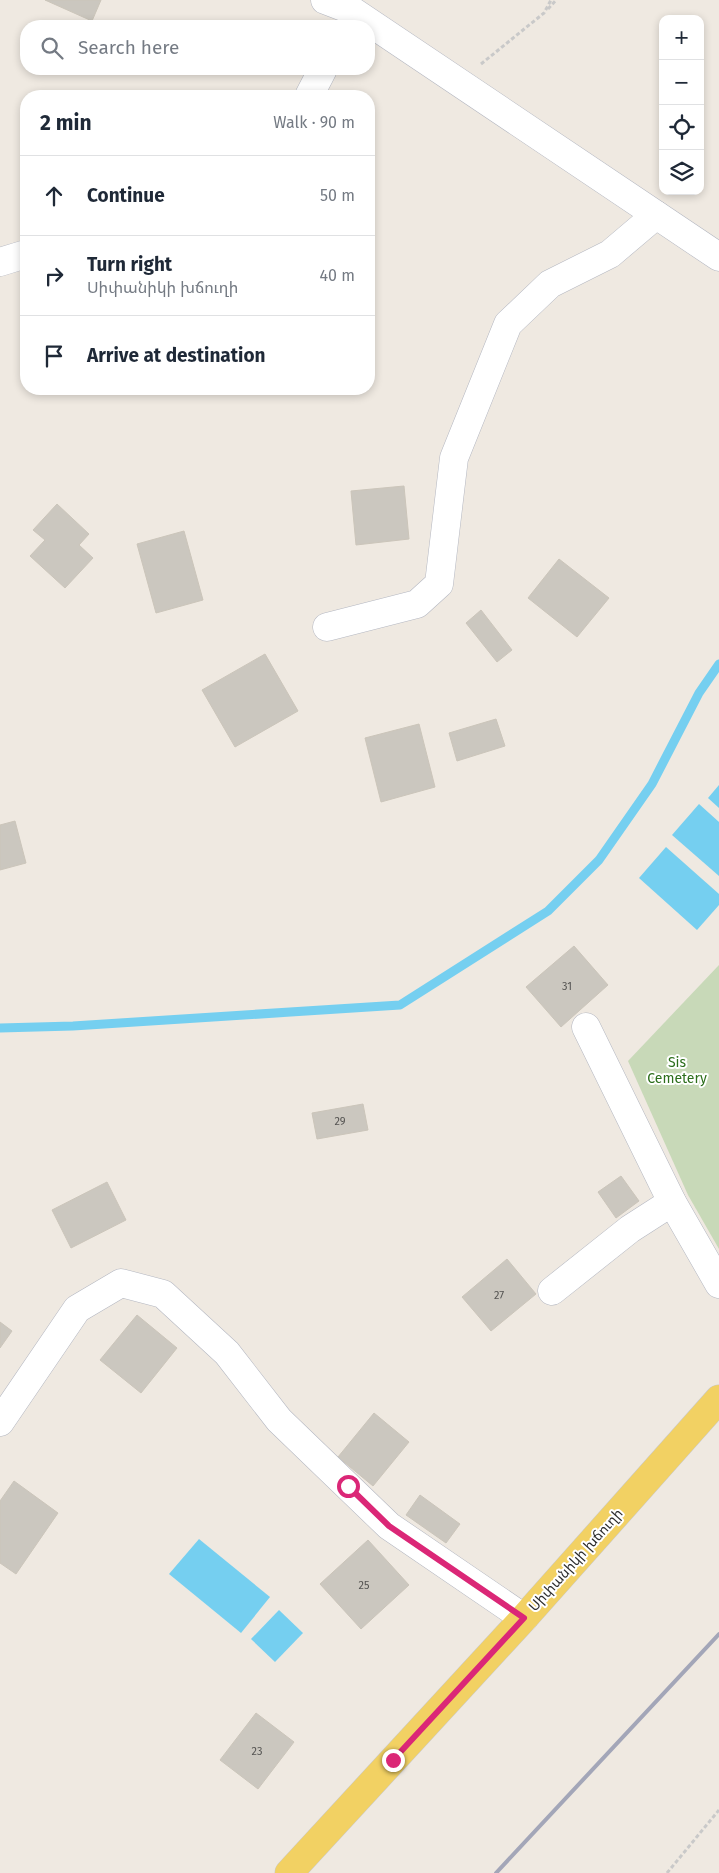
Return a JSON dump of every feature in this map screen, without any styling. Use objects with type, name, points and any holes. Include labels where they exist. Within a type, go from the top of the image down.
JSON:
[{"type":"main road","name":"Սիփանիկի խճուղի","points":[[289,1873],[524,1618],[719,1399]]},
{"type":"street","points":[[326,0],[347,18]]},
{"type":"street","points":[[375,34],[459,82],[719,257]]},
{"type":"street","points":[[312,90],[320,75]]},
{"type":"street","points":[[327,627],[418,604],[439,584],[454,458],[508,324],[550,284],[610,254],[656,215]]},
{"type":"street","points":[[0,262],[20,256]]},
{"type":"street","points":[[586,1027],[672,1202],[719,1284]]},
{"type":"street","points":[[552,1291],[630,1229],[672,1202]]},
{"type":"street","points":[[0,1422],[77,1308],[121,1283],[163,1294],[227,1354],[279,1420],[389,1526],[524,1618]]},
{"type":"path","points":[[544,13],[551,0]]},
{"type":"path","points":[[459,82],[544,13],[556,0]]},
{"type":"path","points":[[667,1873],[719,1810]]},
{"type":"green space","name":"Sis Cemetery","points":[[719,965],[719,1249],[688,1195],[628,1061]]},
{"type":"water","points":[[719,785],[719,808],[708,798]]},
{"type":"water","points":[[699,804],[719,822],[719,876],[672,835]]},
{"type":"water","points":[[666,847],[719,894],[719,905],[697,930],[639,878]]},
{"type":"water","points":[[199,1539],[270,1597],[241,1633],[169,1574]]},
{"type":"water","points":[[279,1610],[303,1633],[275,1662],[251,1639]]},
{"type":"building","points":[[45,0],[101,0],[92,20]]},
{"type":"building","points":[[404,486],[409,539],[356,545],[351,491]]},
{"type":"building","points":[[57,504],[89,534],[79,545],[93,558],[65,588],[30,556],[45,540],[33,530]]},
{"type":"building","points":[[184,531],[203,600],[156,613],[137,544]]},
{"type":"building","points":[[559,559],[609,598],[577,637],[528,598]]},
{"type":"building","points":[[481,610],[512,650],[497,662],[466,623]]},
{"type":"building","points":[[265,654],[298,711],[235,747],[202,690]]},
{"type":"building","points":[[496,719],[505,746],[457,761],[449,733]]},
{"type":"building","points":[[419,724],[435,787],[381,802],[365,738]]},
{"type":"building","points":[[15,821],[26,863],[0,870],[0,825]]},
{"type":"building","points":[[574,946],[608,985],[561,1027],[526,987]]},
{"type":"building","points":[[363,1104],[368,1130],[317,1139],[312,1113]]},
{"type":"building","points":[[621,1176],[639,1201],[616,1218],[598,1192]]},
{"type":"building","points":[[107,1182],[126,1220],[71,1248],[52,1210]]},
{"type":"building","points":[[507,1259],[536,1294],[491,1331],[462,1297]]},
{"type":"building","points":[[137,1315],[177,1348],[141,1393],[100,1360]]},
{"type":"building","points":[[0,1322],[12,1331],[0,1348]]},
{"type":"building","points":[[374,1413],[409,1442],[373,1486],[338,1457]]},
{"type":"building","points":[[14,1481],[58,1513],[16,1574],[0,1563],[0,1501]]},
{"type":"building","points":[[420,1495],[460,1524],[446,1543],[406,1515]]},
{"type":"building","points":[[368,1540],[409,1585],[361,1629],[320,1584]]},
{"type":"building","points":[[256,1713],[294,1742],[258,1789],[220,1760]]},
{"type":"waterway","points":[[0,1028],[73,1026],[400,1005],[548,911],[599,860],[652,784],[699,693],[719,664]]},
{"type":"railway","points":[[496,1873],[719,1634]]},
{"type":"route","points":[[348,1486],[389,1526],[524,1618],[393,1760]]}]
